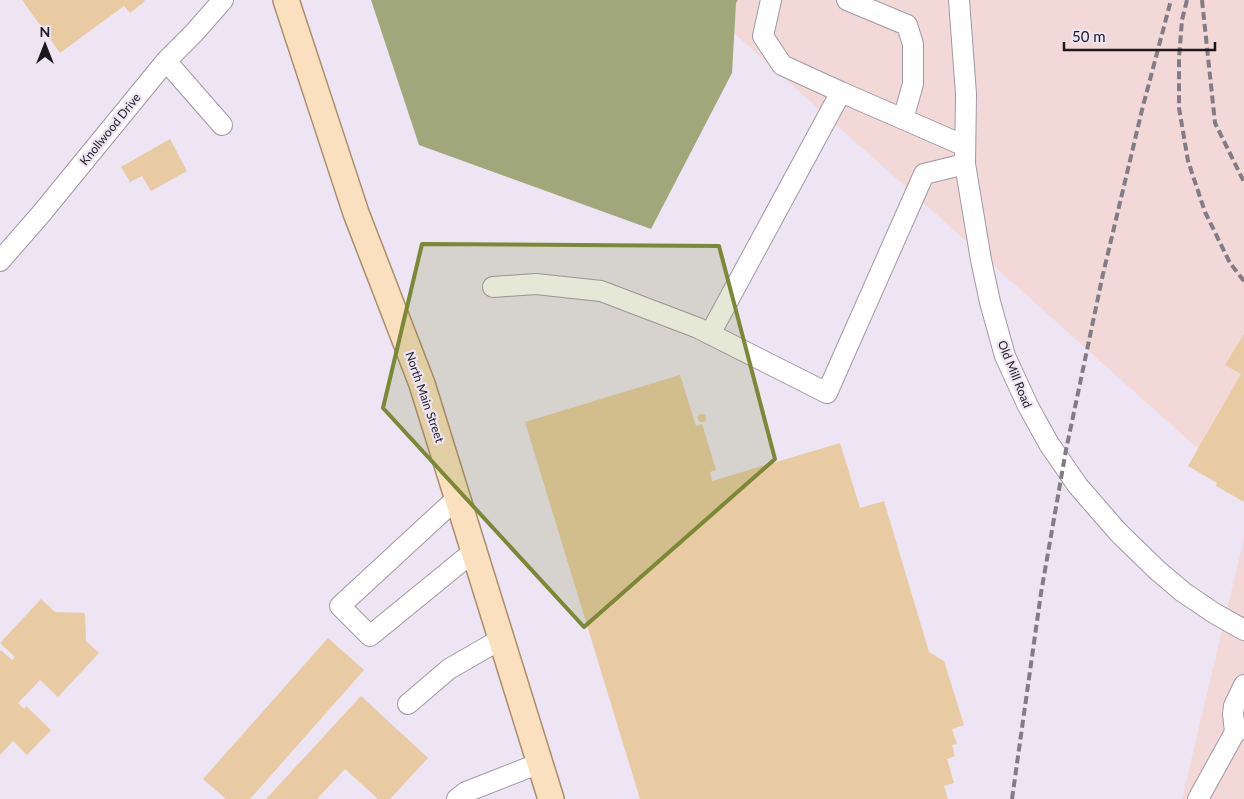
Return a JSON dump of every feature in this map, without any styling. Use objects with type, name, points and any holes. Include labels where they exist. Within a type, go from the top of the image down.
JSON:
[{"type":"main road","name":"North Main Street","points":[[286,0],[356,213],[422,384],[551,799]]},
{"type":"street","name":"Knollwood Drive","points":[[0,261],[41,214],[166,61],[223,0]]},
{"type":"street","points":[[771,0],[763,36],[782,65],[903,119],[965,155]]},
{"type":"street","points":[[847,0],[907,25],[913,44],[913,84],[903,119]]},
{"type":"street","name":"Old Mill Road","points":[[959,0],[966,94],[965,155],[980,260],[1005,356],[1028,406],[1049,444],[1078,486],[1118,532],[1184,592],[1214,613],[1244,630]]},
{"type":"street","points":[[166,61],[222,125]]},
{"type":"street","points":[[710,334],[840,92]]},
{"type":"street","points":[[493,287],[536,284],[601,291],[698,328],[827,393],[924,174],[965,155]]},
{"type":"street","points":[[457,498],[340,606],[370,636],[474,550]]},
{"type":"street","points":[[408,704],[449,669],[501,639]]},
{"type":"street","points":[[1198,799],[1240,730],[1233,714],[1234,706],[1244,685]]},
{"type":"street","points":[[457,799],[466,792],[540,763]]},
{"type":"highlighted area","points":[[422,244],[719,246],[775,459],[584,627],[383,408]]},
{"type":"shaded area","points":[[697,0],[1244,0],[1244,490]]},
{"type":"shaded area","points":[[1244,538],[1244,799],[1182,799]]},
{"type":"green space","points":[[371,0],[738,0],[736,3],[732,73],[651,229],[419,145]]},
{"type":"building","points":[[22,0],[145,1],[130,13],[124,6],[60,53]]},
{"type":"building","points":[[170,139],[187,171],[151,191],[142,176],[130,182],[121,167]]},
{"type":"building","points":[[1244,334],[1244,502],[1216,486],[1217,483],[1188,466],[1241,374],[1225,365]]},
{"type":"building","points":[[680,375],[696,426],[702,424],[716,470],[710,472],[712,481],[840,443],[860,508],[884,501],[929,652],[944,661],[964,725],[952,729],[957,744],[952,745],[955,756],[947,759],[954,783],[944,786],[948,799],[640,799],[525,422]]},
{"type":"building","points":[[702,414],[706,418],[702,422],[698,418]]},
{"type":"building","points":[[41,599],[55,612],[85,613],[86,641],[99,653],[58,697],[40,680],[18,703],[24,709],[26,706],[51,730],[27,755],[13,741],[0,755],[0,651],[12,660],[15,657],[0,643]]},
{"type":"building","points":[[328,638],[364,670],[250,799],[226,799],[203,779]]},
{"type":"building","points":[[361,696],[428,758],[390,799],[378,799],[345,769],[317,799],[266,799]]},
{"type":"railway","points":[[1012,799],[1041,593],[1066,450],[1103,274],[1142,110],[1171,0]]},
{"type":"railway","points":[[1187,0],[1182,20],[1179,58],[1179,108],[1188,161],[1205,212],[1230,263],[1244,281]]},
{"type":"railway","points":[[1202,0],[1215,123],[1244,182]]}]
